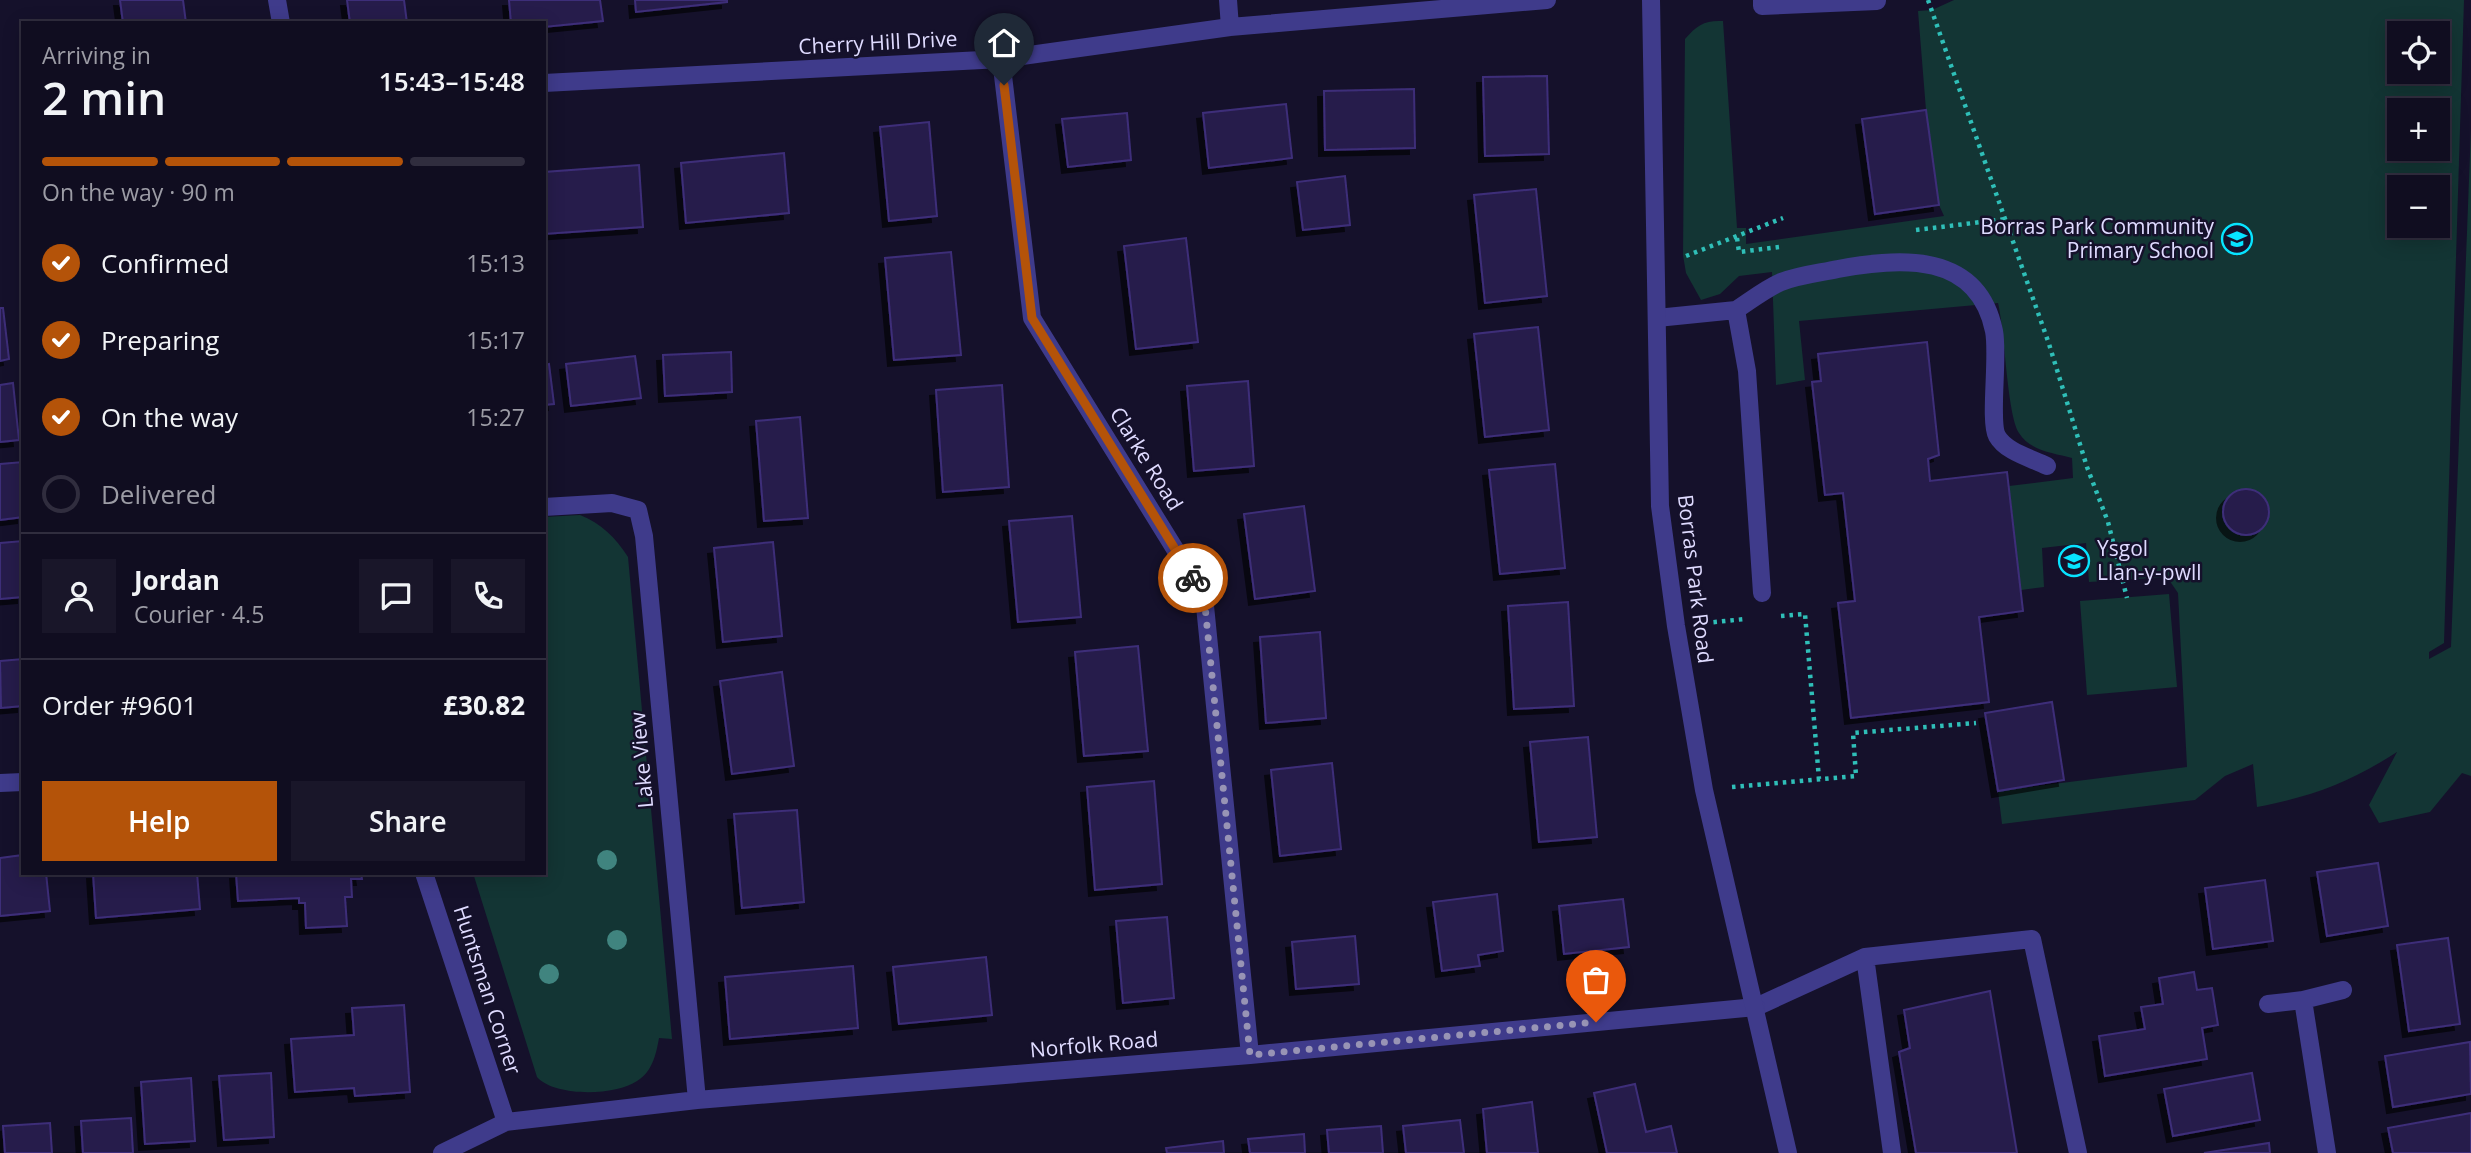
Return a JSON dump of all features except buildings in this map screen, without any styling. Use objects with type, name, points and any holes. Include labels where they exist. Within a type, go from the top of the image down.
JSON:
[{"type":"street","points":[[277,0],[281,21]]},
{"type":"street","points":[[1228,0],[1230,27]]},
{"type":"street","name":"Cherry Hill Drive","points":[[546,83],[1001,60],[1230,27],[1547,0]]},
{"type":"street","name":"Borras Park Road","points":[[1651,0],[1660,506],[1676,626],[1704,790],[1788,1153]]},
{"type":"street","points":[[1762,0],[1762,6],[1877,1]]},
{"type":"street","name":"Clarke Road","points":[[1001,60],[1032,318],[1204,596],[1250,1055]]},
{"type":"street","points":[[1657,318],[1736,310],[1783,281],[1856,266],[1927,263],[1954,272],[1979,295],[1994,331],[1996,363],[1993,417],[1998,438],[2007,447],[2047,466]]},
{"type":"street","points":[[1736,310],[1747,371],[1762,593]]},
{"type":"street","name":"Lake View","points":[[546,507],[612,502],[638,510],[645,549],[696,1100]]},
{"type":"street","points":[[0,783],[21,782]]},
{"type":"street","name":"Huntsman Corner","points":[[425,875],[506,1122]]},
{"type":"street","name":"Norfolk Road","points":[[442,1153],[506,1122],[696,1100],[1250,1055],[1756,1007],[1865,957],[2032,939],[2078,1153]]},
{"type":"street","points":[[1865,957],[1892,1153]]},
{"type":"street","points":[[2268,1004],[2303,1000],[2343,990]]},
{"type":"street","points":[[2303,1000],[2327,1153]]},
{"type":"path","points":[[1928,0],[2049,344],[2087,467],[2108,522],[2127,598]]},
{"type":"path","points":[[1656,267],[1737,238],[1783,218]]},
{"type":"path","points":[[1778,616],[1805,614],[1819,779]]},
{"type":"path","points":[[1676,626],[1752,619]]},
{"type":"path","points":[[1704,790],[1856,776],[1853,733],[1976,723]]},
{"type":"green space","points":[[1954,0],[2464,0],[2444,643],[2429,652],[2429,659],[2451,647],[2471,128],[2471,776],[2462,773],[2430,812],[2379,823],[2369,805],[2397,752],[2330,787],[2257,807],[2253,764],[2225,776],[2195,800],[2002,824],[1998,791],[2187,767],[2178,593],[2167,577],[2089,582],[2086,543],[2042,548],[2044,587],[2021,590],[2009,486],[2073,478],[2072,458],[2036,448],[2019,433],[2009,391],[1998,303],[1799,321],[1805,380],[1776,385],[1772,272],[1739,276],[1720,294],[1701,300],[1686,273],[1683,255],[1685,39],[1698,27],[1711,21],[1723,21],[1737,228],[1746,228],[1746,244],[1944,216],[1939,205],[1926,110],[1918,11],[1932,10]]},
{"type":"green space","points":[[580,515],[607,532],[628,557],[672,1039],[659,1038],[650,1068],[637,1081],[615,1090],[600,1092],[557,1088],[537,1077],[474,875],[546,875],[546,517]]},
{"type":"green space","points":[[2169,594],[2177,687],[2087,695],[2080,601]]},
{"type":"way so far","points":[[1193,578],[1204,596],[1250,1055],[1596,1022]]},
{"type":"place","name":"Borras Park Community Primary School","points":[[2237,239]]},
{"type":"place","name":"Ysgol Llan-y-pwll","points":[[2074,561]]},
{"type":"route","points":[[1004,85],[1032,318],[1193,578]]}]
